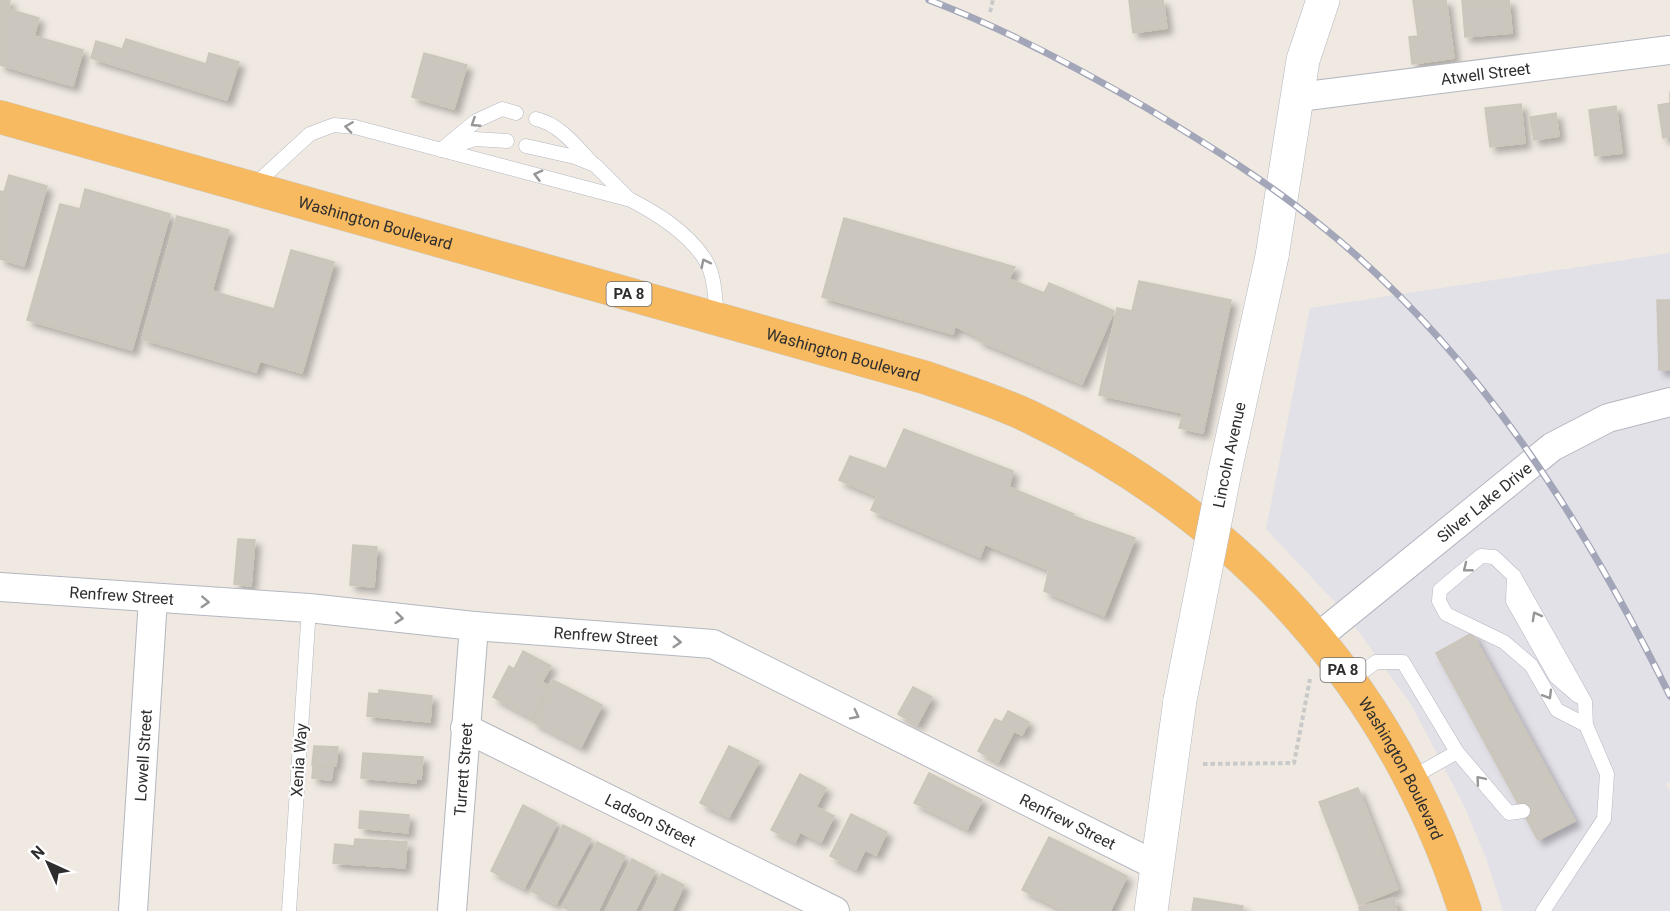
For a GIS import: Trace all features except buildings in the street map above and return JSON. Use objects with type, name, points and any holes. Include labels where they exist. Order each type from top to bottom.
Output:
[{"type":"highway","name":"Washington Boulevard","points":[[0,117],[927,378],[1026,415],[1077,441],[1124,467],[1208,528],[1246,561],[1318,637],[1351,680],[1381,725],[1411,778],[1452,871],[1465,911]]},
{"type":"street","name":"Lincoln Avenue","points":[[1151,911],[1159,867],[1180,700],[1224,471],[1272,256],[1304,60],[1323,0]]},
{"type":"street","name":"Atwell Street","points":[[1299,97],[1670,50]]},
{"type":"street","name":"Silver Lake Drive","points":[[1318,637],[1552,447],[1608,418],[1670,402]]},
{"type":"street","name":"Renfrew Street","points":[[0,587],[309,608],[474,626],[713,644],[1159,867]]},
{"type":"street","name":"Lowell Street","points":[[133,911],[153,599]]},
{"type":"street","name":"Turrett Street","points":[[452,911],[474,626]]},
{"type":"street","name":"Ladson Street","points":[[465,728],[835,911]]},
{"type":"lane","points":[[441,150],[476,121],[502,109],[516,113]]},
{"type":"lane","points":[[536,119],[546,121],[567,136],[631,200]]},
{"type":"lane","points":[[251,188],[310,134],[334,125],[355,127],[631,200],[659,215],[705,258],[712,280],[717,319]]},
{"type":"lane","points":[[441,150],[475,139],[507,141]]},
{"type":"lane","points":[[526,146],[575,157],[595,165]]},
{"type":"lane","points":[[1544,911],[1604,819],[1607,774],[1586,725],[1585,702],[1556,677],[1513,601],[1514,576],[1494,557],[1481,556],[1440,590],[1439,601],[1446,614],[1504,642],[1531,665],[1557,710],[1586,725]]},
{"type":"lane","name":"Xenia Way","points":[[289,911],[309,608]]},
{"type":"lane","points":[[1351,680],[1376,662],[1403,662],[1457,752],[1509,813],[1523,811]]},
{"type":"lane","points":[[1411,778],[1457,752]]},
{"type":"path","points":[[990,12],[993,0]]},
{"type":"path","points":[[1203,764],[1294,764],[1318,637]]},
{"type":"shaded area","points":[[1670,253],[1670,782],[1666,784],[1670,792],[1670,911],[1503,911],[1486,858],[1464,806],[1412,706],[1346,614],[1266,529],[1310,308]]},
{"type":"railway","points":[[929,0],[1039,49],[1145,107],[1234,162],[1277,192],[1319,224],[1375,273],[1427,325],[1476,381],[1520,440],[1562,502],[1600,565],[1670,696]]}]
